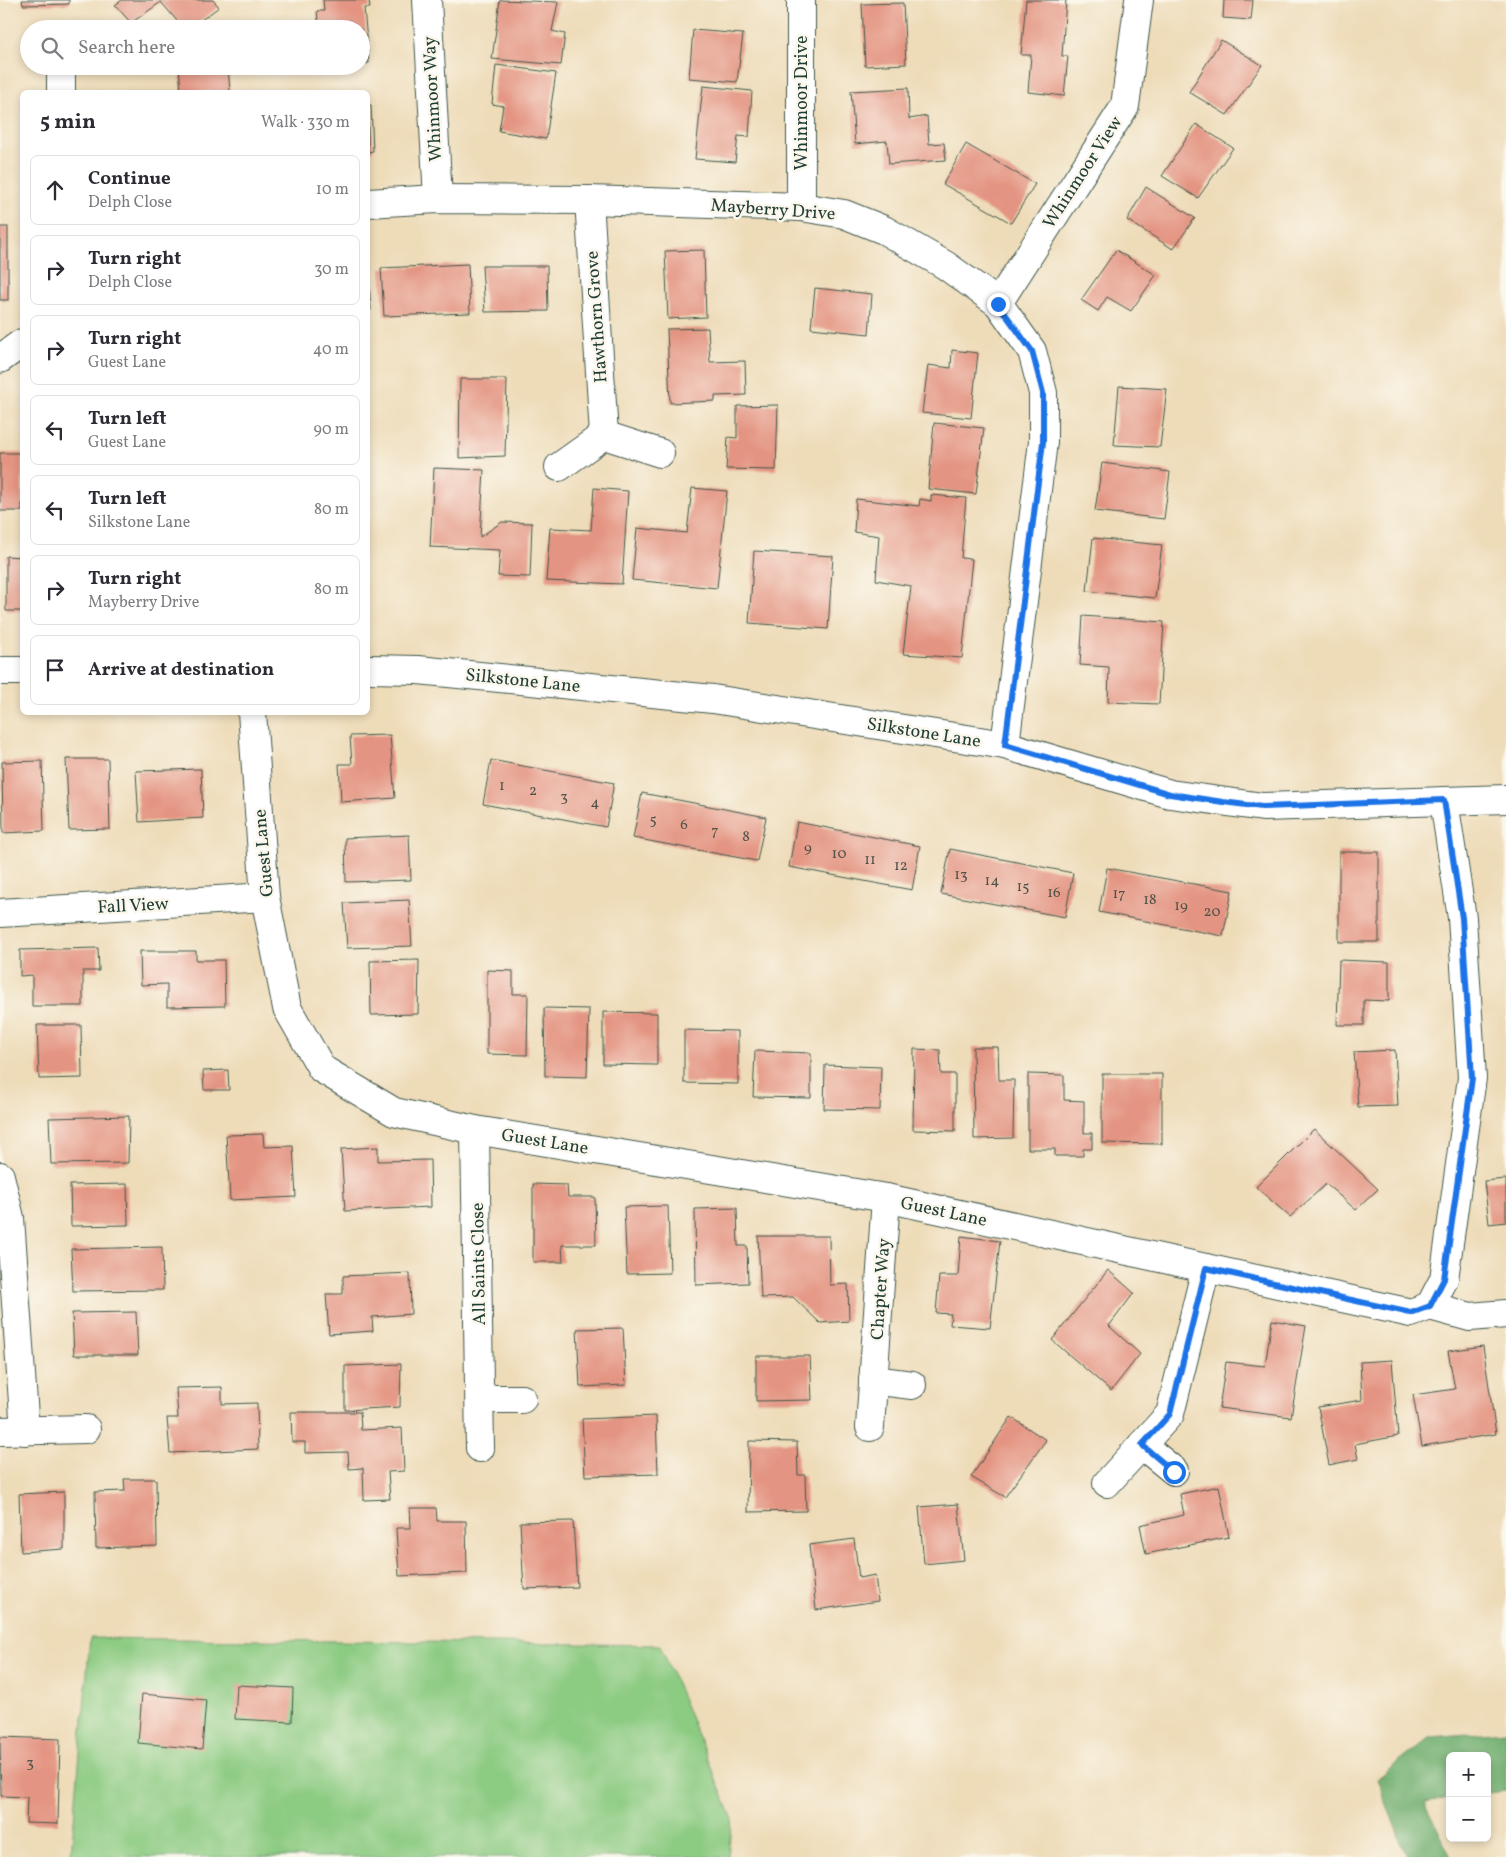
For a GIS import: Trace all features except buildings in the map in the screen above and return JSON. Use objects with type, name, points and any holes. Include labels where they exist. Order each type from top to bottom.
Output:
[{"type":"street","name":"Whinmoor Way","points":[[427,0],[438,199]]},
{"type":"street","name":"Whinmoor Drive","points":[[800,207],[801,0]]},
{"type":"street","name":"Whinmoor View","points":[[998,304],[1125,106],[1140,0]]},
{"type":"street","points":[[60,75],[61,90]]},
{"type":"street","name":"Mayberry Drive","points":[[370,203],[438,199],[589,200],[800,207],[844,214],[884,230],[945,265],[998,304],[1032,351],[1043,393],[1043,442],[1005,745]]},
{"type":"street","name":"Hawthorn Grove","points":[[589,200],[604,435]]},
{"type":"street","points":[[559,467],[604,435],[660,453]]},
{"type":"street","name":"Silkstone Lane","points":[[370,670],[418,670],[713,699],[1005,745],[1170,794],[1262,807],[1506,799]]},
{"type":"street","points":[[0,672],[20,671]]},
{"type":"street","name":"Guest Lane","points":[[252,715],[265,897],[287,1008],[322,1068],[394,1112],[475,1130],[886,1198],[1411,1313],[1430,1306]]},
{"type":"street","points":[[1444,800],[1462,918],[1472,1078],[1444,1279],[1430,1306],[1470,1317],[1506,1314]]},
{"type":"street","name":"Fall View","points":[[0,913],[265,897]]},
{"type":"street","name":"All Saints Close","points":[[475,1130],[480,1448]]},
{"type":"street","points":[[0,1176],[10,1218],[12,1431],[86,1429]]},
{"type":"street","name":"Chapter Way","points":[[870,1427],[886,1198]]},
{"type":"street","points":[[1107,1483],[1170,1414],[1206,1268]]},
{"type":"street","points":[[873,1380],[912,1385]]},
{"type":"street","points":[[480,1399],[522,1399]]},
{"type":"street","points":[[1142,1445],[1174,1472]]},
{"type":"green space","points":[[90,1638],[660,1645],[732,1817],[728,1857],[87,1857],[71,1855]]},
{"type":"green space","points":[[1506,1731],[1506,1791],[1491,1793],[1491,1752],[1446,1752],[1446,1799],[1425,1802],[1451,1857],[1407,1857],[1377,1779],[1430,1737]]},
{"type":"route","points":[[998,304],[1032,351],[1043,393],[1043,442],[1005,745],[1170,794],[1262,807],[1444,800],[1462,918],[1472,1078],[1444,1279],[1430,1306],[1411,1313],[1206,1268],[1170,1414],[1142,1445],[1174,1472]]}]
